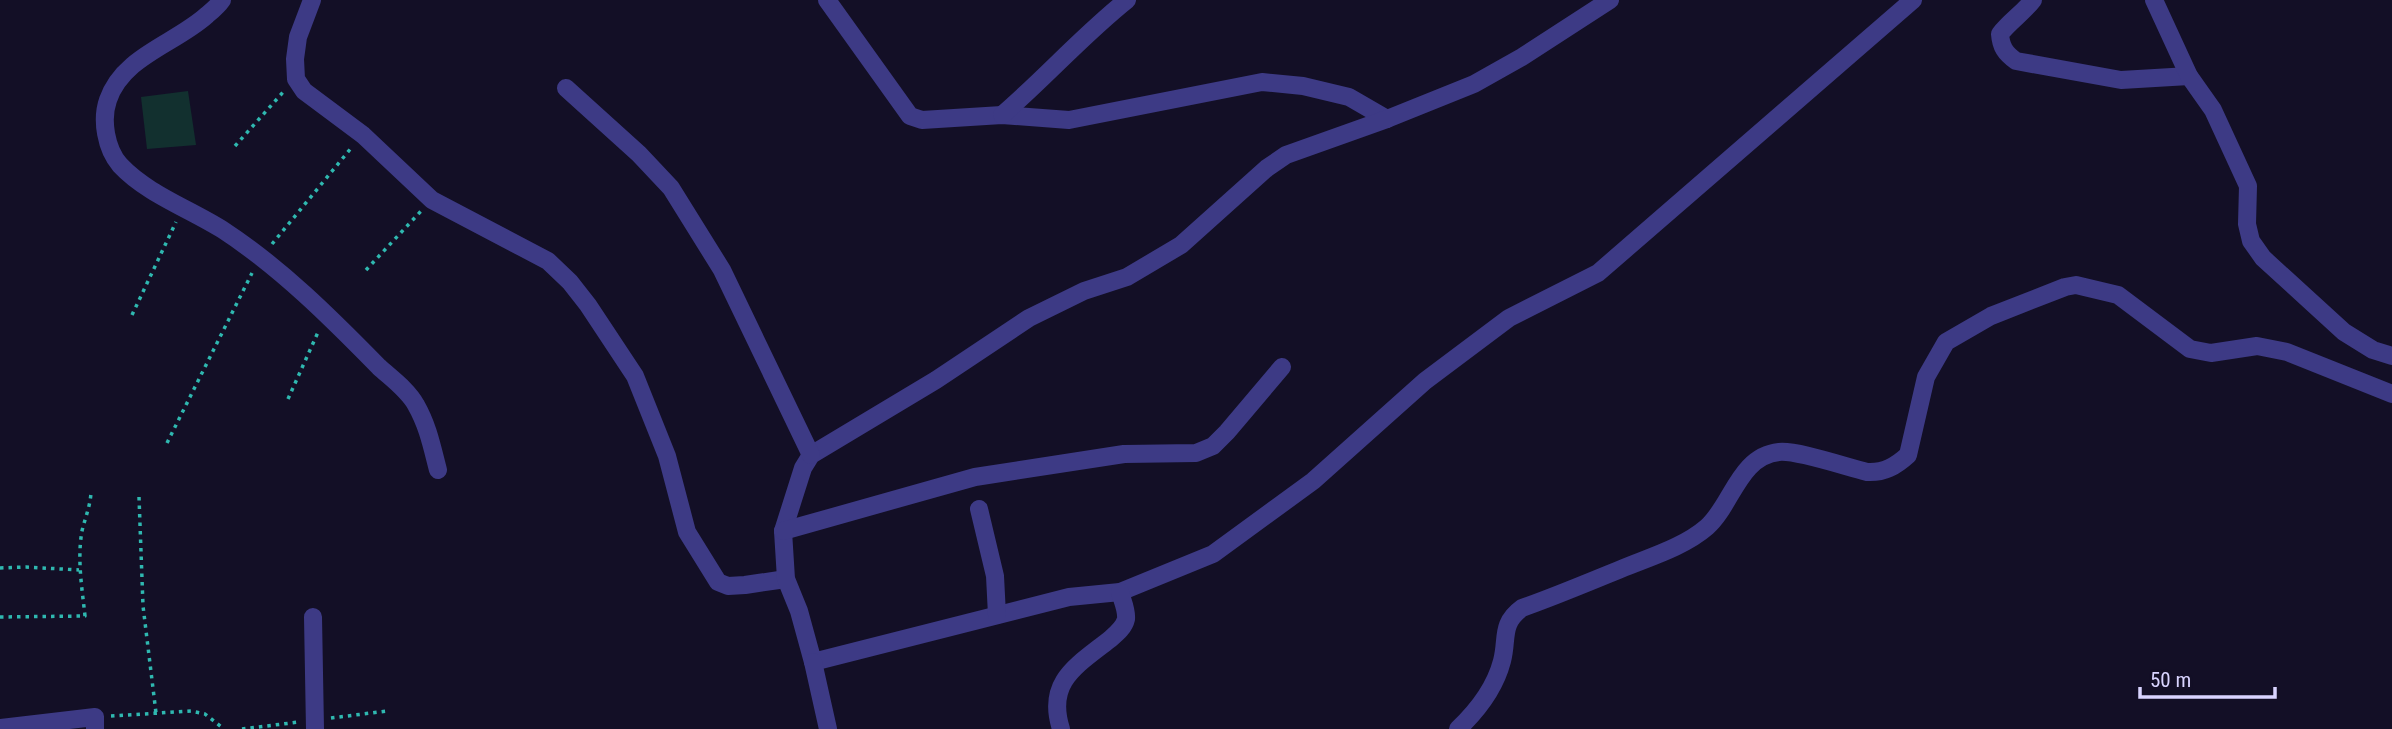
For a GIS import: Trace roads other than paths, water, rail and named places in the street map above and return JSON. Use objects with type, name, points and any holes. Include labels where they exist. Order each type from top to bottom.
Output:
[{"type":"street","points":[[222,0],[198,23],[174,40],[138,59],[115,85],[107,102],[107,142],[118,163],[135,179],[223,230],[261,258],[329,316],[415,401],[428,429],[438,470]]},
{"type":"street","points":[[312,0],[298,37],[295,59],[296,79],[304,91],[363,135],[432,200],[548,261],[570,282],[635,376],[667,456],[682,520],[718,582],[729,586],[786,579]]},
{"type":"street","points":[[827,0],[910,116],[922,120],[1002,115],[1069,120],[1262,82],[1303,86],[1349,97],[1387,119]]},
{"type":"street","points":[[1002,115],[1034,88],[1108,15],[1128,0]]},
{"type":"street","points":[[828,729],[799,611],[786,579],[783,531],[803,468],[811,455],[936,380],[1029,318],[1084,291],[1127,277],[1181,245],[1267,167],[1286,155],[1474,84],[1522,57],[1610,0]]},
{"type":"street","points":[[813,662],[1069,597],[1120,592],[1213,554],[1313,481],[1425,381],[1509,318],[1598,273],[1913,0]]},
{"type":"street","points":[[2033,0],[2000,34],[2001,45],[2006,54],[2016,61],[2121,80],[2189,76]]},
{"type":"street","points":[[2154,0],[2189,76],[2213,110],[2248,186],[2247,224],[2251,241],[2311,303],[2344,332],[2373,350],[2392,356]]},
{"type":"street","points":[[566,88],[639,154],[671,188],[722,270],[811,455]]},
{"type":"street","points":[[1458,729],[1477,711],[1492,687],[1502,661],[1508,624],[1522,608],[1664,552],[1688,539],[1708,526],[1744,473],[1765,456],[1778,452],[1791,453],[1867,472],[1878,473],[1889,469],[1908,455],[1926,377],[1946,342],[1991,316],[2065,287],[2076,285],[2118,295],[2190,349],[2211,353],[2257,346],[2287,352],[2392,394]]},
{"type":"street","points":[[783,531],[975,477],[1124,454],[1196,453],[1213,446],[1282,367]]},
{"type":"street","points":[[979,509],[995,576],[997,615]]},
{"type":"street","points":[[1060,729],[1056,714],[1058,694],[1069,673],[1123,626],[1126,614],[1120,592]]},
{"type":"street","points":[[313,617],[315,729]]},
{"type":"street","points":[[0,728],[95,723]]}]
